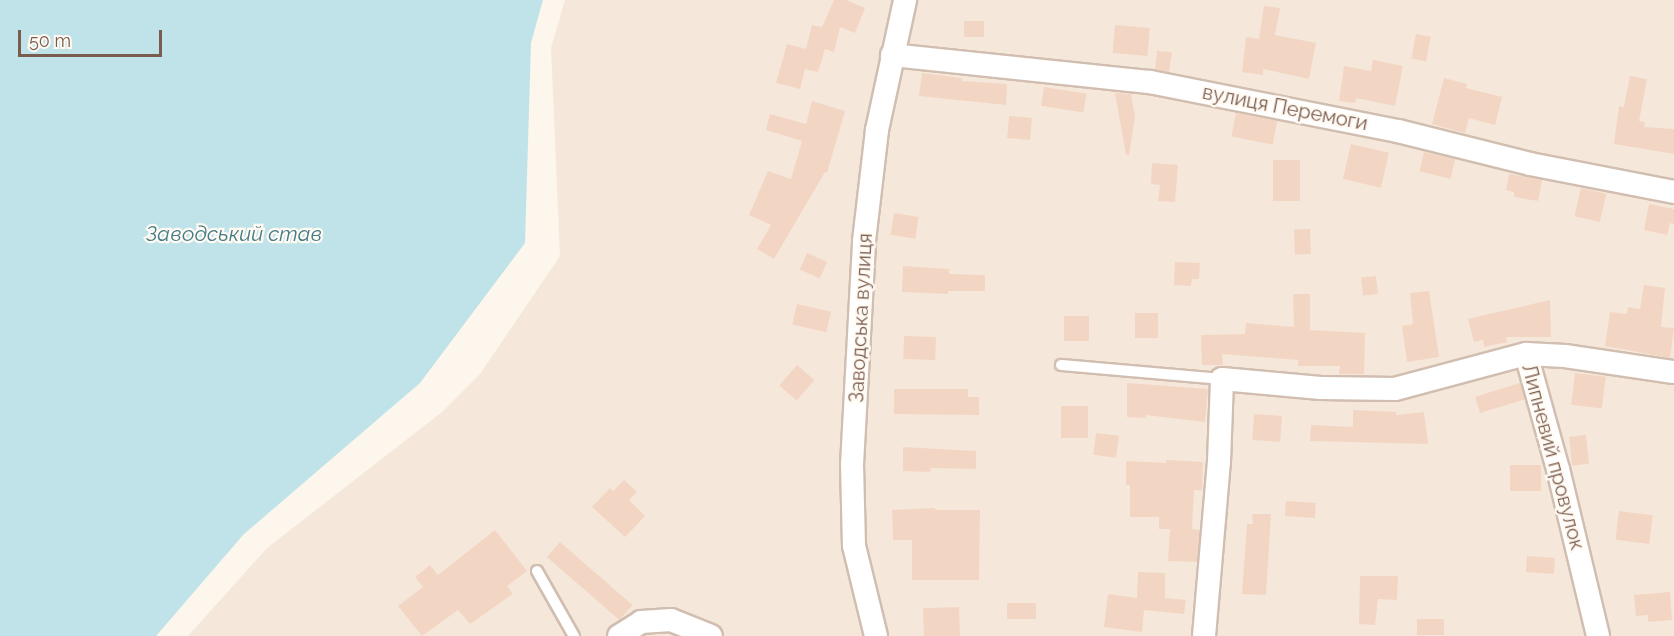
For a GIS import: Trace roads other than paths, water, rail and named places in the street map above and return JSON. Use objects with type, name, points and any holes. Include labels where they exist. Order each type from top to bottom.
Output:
[{"type":"street","name":"Заводська вулиця","points":[[876,636],[854,546],[852,465],[864,242],[877,130],[905,0]]},
{"type":"street","name":"вулиця Перемоги","points":[[892,55],[1150,81],[1398,131],[1530,164],[1674,192]]},
{"type":"street","name":"Липневий провулок","points":[[1598,636],[1558,469],[1526,354],[1565,356],[1674,372]]},
{"type":"street","points":[[1204,636],[1219,462],[1222,379],[1322,388],[1395,389],[1526,354]]},
{"type":"street","points":[[618,636],[641,622],[671,620],[711,636]]},
{"type":"lane","points":[[1061,365],[1222,379]]},
{"type":"lane","points":[[537,571],[574,636]]},
{"type":"water","name":"Заводський став","points":[[0,0],[543,0],[531,43],[525,243],[420,383],[244,534],[156,636],[0,636]]}]
